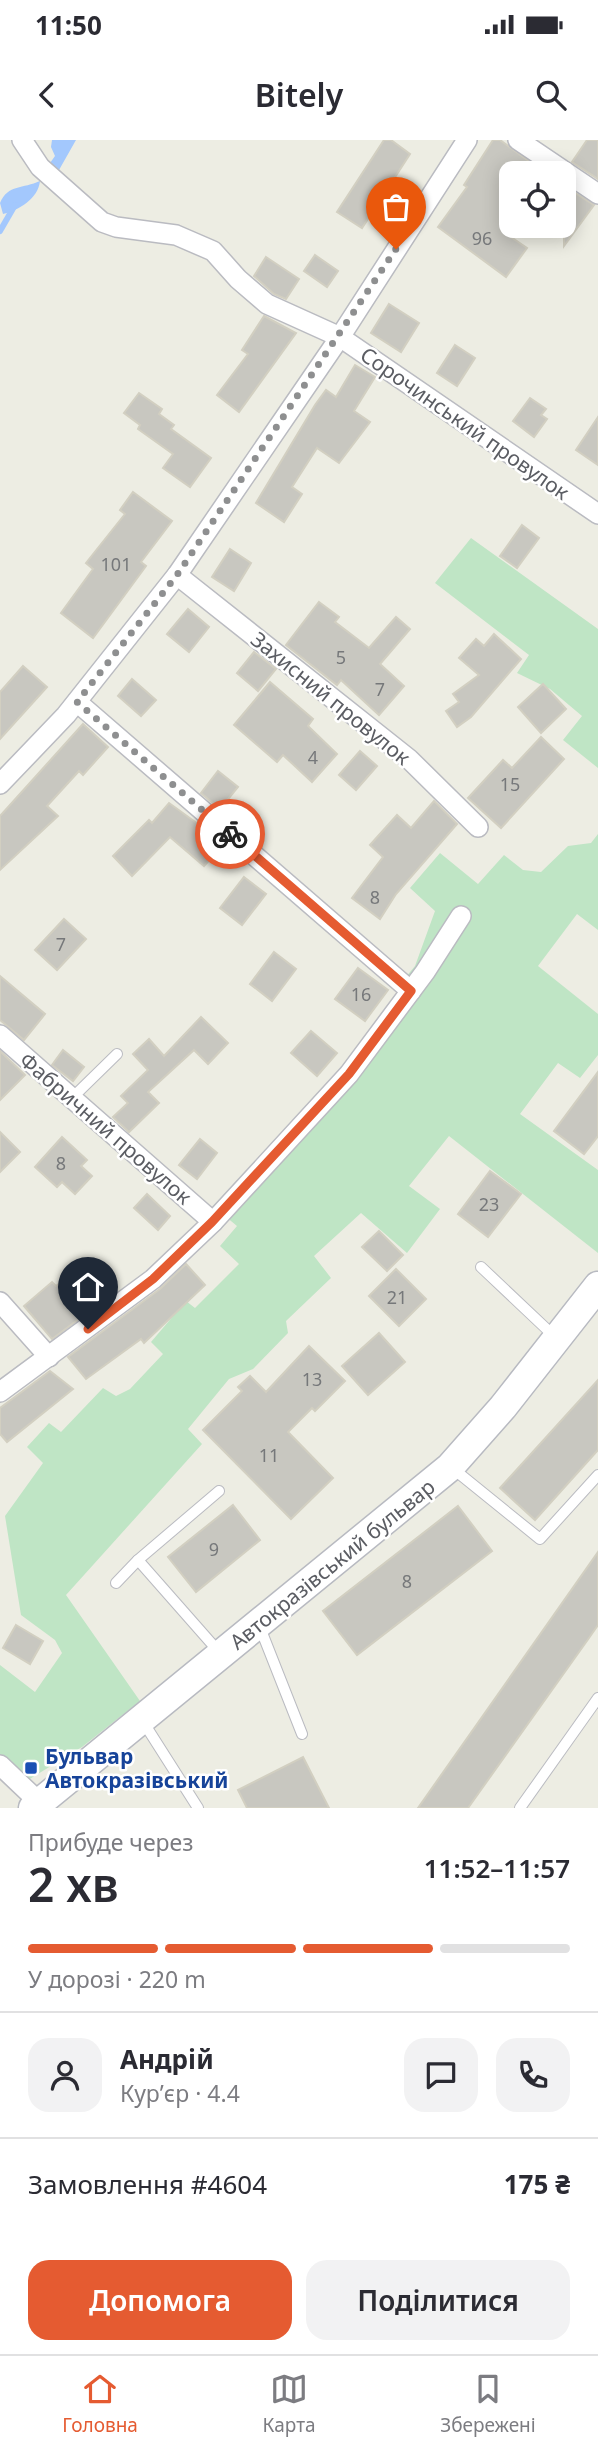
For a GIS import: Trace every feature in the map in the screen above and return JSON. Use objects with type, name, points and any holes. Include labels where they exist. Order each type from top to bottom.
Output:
[{"type":"street","name":"Сорочинський провулок","points":[[22,140],[52,180],[102,222],[116,228],[176,235],[213,251],[238,279],[267,304],[340,337],[598,514]]},
{"type":"street","points":[[0,784],[77,702],[177,575],[340,337],[467,140]]},
{"type":"street","points":[[518,140],[598,194]]},
{"type":"street","name":"Захисний провулок","points":[[177,575],[408,759],[478,827]]},
{"type":"street","points":[[77,702],[411,991]]},
{"type":"street","points":[[0,1392],[153,1279],[212,1222],[349,1074],[411,991],[461,916]]},
{"type":"street","name":"Фабричний провулок","points":[[0,1035],[212,1222]]},
{"type":"street","name":"Автокразівський бульвар","points":[[37,1805],[450,1467],[598,1286]]},
{"type":"street","points":[[0,1302],[49,1357]]},
{"type":"street","points":[[0,1765],[37,1805]]},
{"type":"lane","points":[[72,1098],[117,1054]]},
{"type":"lane","points":[[481,1267],[557,1338]]},
{"type":"lane","points":[[450,1467],[540,1539],[598,1475]]},
{"type":"lane","points":[[116,1583],[138,1560],[219,1491]]},
{"type":"lane","points":[[138,1560],[221,1655]]},
{"type":"lane","points":[[259,1624],[302,1734]]},
{"type":"lane","points":[[520,1808],[598,1698]]},
{"type":"lane","points":[[142,1720],[198,1808]]},
{"type":"green space","points":[[471,538],[598,629],[598,768],[563,740],[582,716],[550,689],[517,673],[529,655],[435,583]]},
{"type":"green space","points":[[598,834],[598,930],[577,914],[538,966],[598,1014],[598,1055],[580,1078],[558,1063],[520,1114],[598,1170],[598,1253],[449,1136],[409,1186],[440,1209],[407,1253],[361,1213],[314,1256],[331,1278],[286,1321],[288,1333],[253,1369],[229,1379],[188,1429],[202,1444],[66,1595],[140,1701],[82,1747],[28,1780],[0,1755],[0,1665],[35,1692],[62,1653],[55,1640],[21,1615],[5,1516],[43,1463],[27,1447],[49,1423],[61,1432],[103,1388],[116,1396],[130,1389],[163,1354],[151,1342],[186,1301],[195,1308],[239,1264],[220,1246],[237,1226],[213,1206],[352,1059],[403,996],[396,989],[415,966],[435,911],[410,888],[440,853],[478,884],[504,855],[523,870],[541,872],[568,846],[591,843]]},
{"type":"water","points":[[52,140],[76,140],[59,170],[50,163],[55,156],[51,147]]},
{"type":"water","points":[[40,181],[36,193],[27,203],[3,214],[0,203],[7,193]]},
{"type":"building","points":[[384,140],[391,140],[410,154],[362,228],[337,212]]},
{"type":"building","points":[[493,140],[500,140],[529,161],[499,161],[499,238],[512,238],[527,248],[506,277],[438,227],[467,187],[464,185]]},
{"type":"building","points":[[587,140],[598,140],[598,179],[573,161]]},
{"type":"building","points":[[576,194],[594,205],[576,230]]},
{"type":"building","points":[[315,255],[338,271],[327,287],[304,271]]},
{"type":"building","points":[[266,257],[299,279],[286,299],[274,294],[254,276]]},
{"type":"building","points":[[389,304],[419,323],[401,352],[371,333]]},
{"type":"building","points":[[264,316],[296,333],[239,412],[217,395],[248,354],[242,350]]},
{"type":"building","points":[[455,345],[475,358],[457,386],[437,373]]},
{"type":"building","points":[[355,365],[375,377],[354,411],[370,422],[339,463],[317,448],[292,487],[302,494],[284,522],[256,503],[315,405],[326,390],[336,397]]},
{"type":"building","points":[[139,393],[162,409],[159,414],[174,425],[171,429],[211,458],[190,487],[163,468],[173,454],[138,429],[140,425],[124,413]]},
{"type":"building","points":[[530,398],[546,409],[541,415],[547,419],[534,437],[513,421]]},
{"type":"building","points":[[598,417],[598,465],[576,450]]},
{"type":"building","points":[[133,492],[172,521],[141,562],[146,566],[93,638],[61,613],[93,569],[86,563],[125,514],[120,510]]},
{"type":"building","points":[[522,525],[539,538],[517,568],[500,556]]},
{"type":"building","points":[[230,549],[251,563],[234,591],[212,577]]},
{"type":"building","points":[[319,602],[339,617],[335,622],[369,648],[396,617],[410,629],[380,664],[404,686],[379,715],[341,680],[337,685],[286,645]]},
{"type":"building","points":[[188,609],[209,627],[189,652],[167,634]]},
{"type":"building","points":[[494,634],[521,659],[471,717],[457,727],[446,711],[459,702],[453,694],[479,675],[459,658],[476,639],[484,646]]},
{"type":"building","points":[[254,652],[276,669],[258,691],[237,673]]},
{"type":"building","points":[[23,666],[47,687],[0,739],[0,692]]},
{"type":"building","points":[[132,679],[156,700],[141,716],[118,696]]},
{"type":"building","points":[[270,682],[313,719],[308,726],[337,754],[312,782],[283,755],[277,762],[234,725]]},
{"type":"building","points":[[543,684],[566,709],[541,733],[518,707]]},
{"type":"building","points":[[83,724],[108,747],[83,775],[79,771],[47,806],[58,816],[0,870],[0,816]]},
{"type":"building","points":[[541,737],[564,759],[501,828],[468,798],[503,760],[512,768]]},
{"type":"building","points":[[360,751],[377,766],[356,790],[339,775]]},
{"type":"building","points":[[218,771],[238,787],[220,809],[201,793]]},
{"type":"building","points":[[434,801],[457,824],[396,894],[380,919],[352,898],[383,857],[370,845],[397,815],[411,828]]},
{"type":"building","points":[[169,803],[205,829],[202,832],[220,848],[204,866],[170,837],[132,876],[113,856],[149,820],[152,823]]},
{"type":"building","points":[[244,877],[266,894],[242,925],[220,908]]},
{"type":"building","points":[[64,919],[86,939],[57,970],[35,950]]},
{"type":"building","points":[[274,952],[296,969],[272,1001],[250,984]]},
{"type":"building","points":[[358,968],[388,990],[365,1021],[335,999]]},
{"type":"building","points":[[0,976],[45,1014],[24,1040],[0,1020]]},
{"type":"building","points":[[201,1017],[228,1043],[208,1064],[194,1050],[148,1092],[159,1103],[129,1132],[113,1117],[128,1103],[121,1096],[148,1070],[133,1054],[149,1039],[164,1056]]},
{"type":"building","points":[[311,1031],[337,1053],[317,1076],[291,1053]]},
{"type":"building","points":[[63,1050],[84,1067],[73,1081],[52,1065]]},
{"type":"building","points":[[0,1051],[25,1075],[0,1100]]},
{"type":"building","points":[[598,1072],[598,1136],[584,1154],[554,1131]]},
{"type":"building","points":[[0,1132],[20,1152],[0,1172]]},
{"type":"building","points":[[62,1137],[87,1160],[81,1166],[92,1176],[75,1194],[62,1182],[57,1187],[35,1167]]},
{"type":"building","points":[[200,1139],[217,1153],[197,1179],[179,1165]]},
{"type":"building","points":[[490,1171],[521,1194],[488,1237],[458,1214]]},
{"type":"building","points":[[147,1194],[170,1216],[158,1230],[134,1208]]},
{"type":"building","points":[[379,1231],[403,1255],[387,1271],[362,1247]]},
{"type":"building","points":[[87,1263],[111,1295],[52,1339],[24,1306],[52,1282],[56,1286]]},
{"type":"building","points":[[186,1264],[205,1285],[144,1343],[141,1339],[86,1379],[68,1357],[160,1289]]},
{"type":"building","points":[[396,1269],[426,1299],[399,1326],[369,1296]]},
{"type":"building","points":[[379,1333],[405,1362],[368,1395],[342,1366]]},
{"type":"building","points":[[309,1346],[345,1381],[315,1411],[312,1408],[288,1432],[333,1478],[291,1519],[203,1430],[242,1391],[238,1387],[250,1376],[266,1392]]},
{"type":"building","points":[[50,1371],[73,1389],[7,1442],[0,1434],[0,1408]]},
{"type":"building","points":[[598,1380],[598,1450],[535,1520],[500,1488]]},
{"type":"building","points":[[233,1505],[260,1540],[196,1592],[168,1557]]},
{"type":"building","points":[[458,1506],[492,1551],[357,1655],[323,1611]]},
{"type":"building","points":[[598,1552],[598,1625],[589,1638],[468,1808],[418,1808]]},
{"type":"building","points":[[16,1625],[43,1641],[30,1664],[3,1648]]},
{"type":"building","points":[[303,1757],[329,1808],[247,1808],[238,1790]]},
{"type":"waterway","points":[[0,231],[15,205]]},
{"type":"way so far","points":[[230,834],[77,702],[177,575],[340,337],[396,249]]},
{"type":"place","name":"Бульвар Автокразівський","points":[[31,1768]]},
{"type":"route","points":[[88,1329],[153,1279],[212,1222],[349,1074],[411,991],[230,834]]}]
